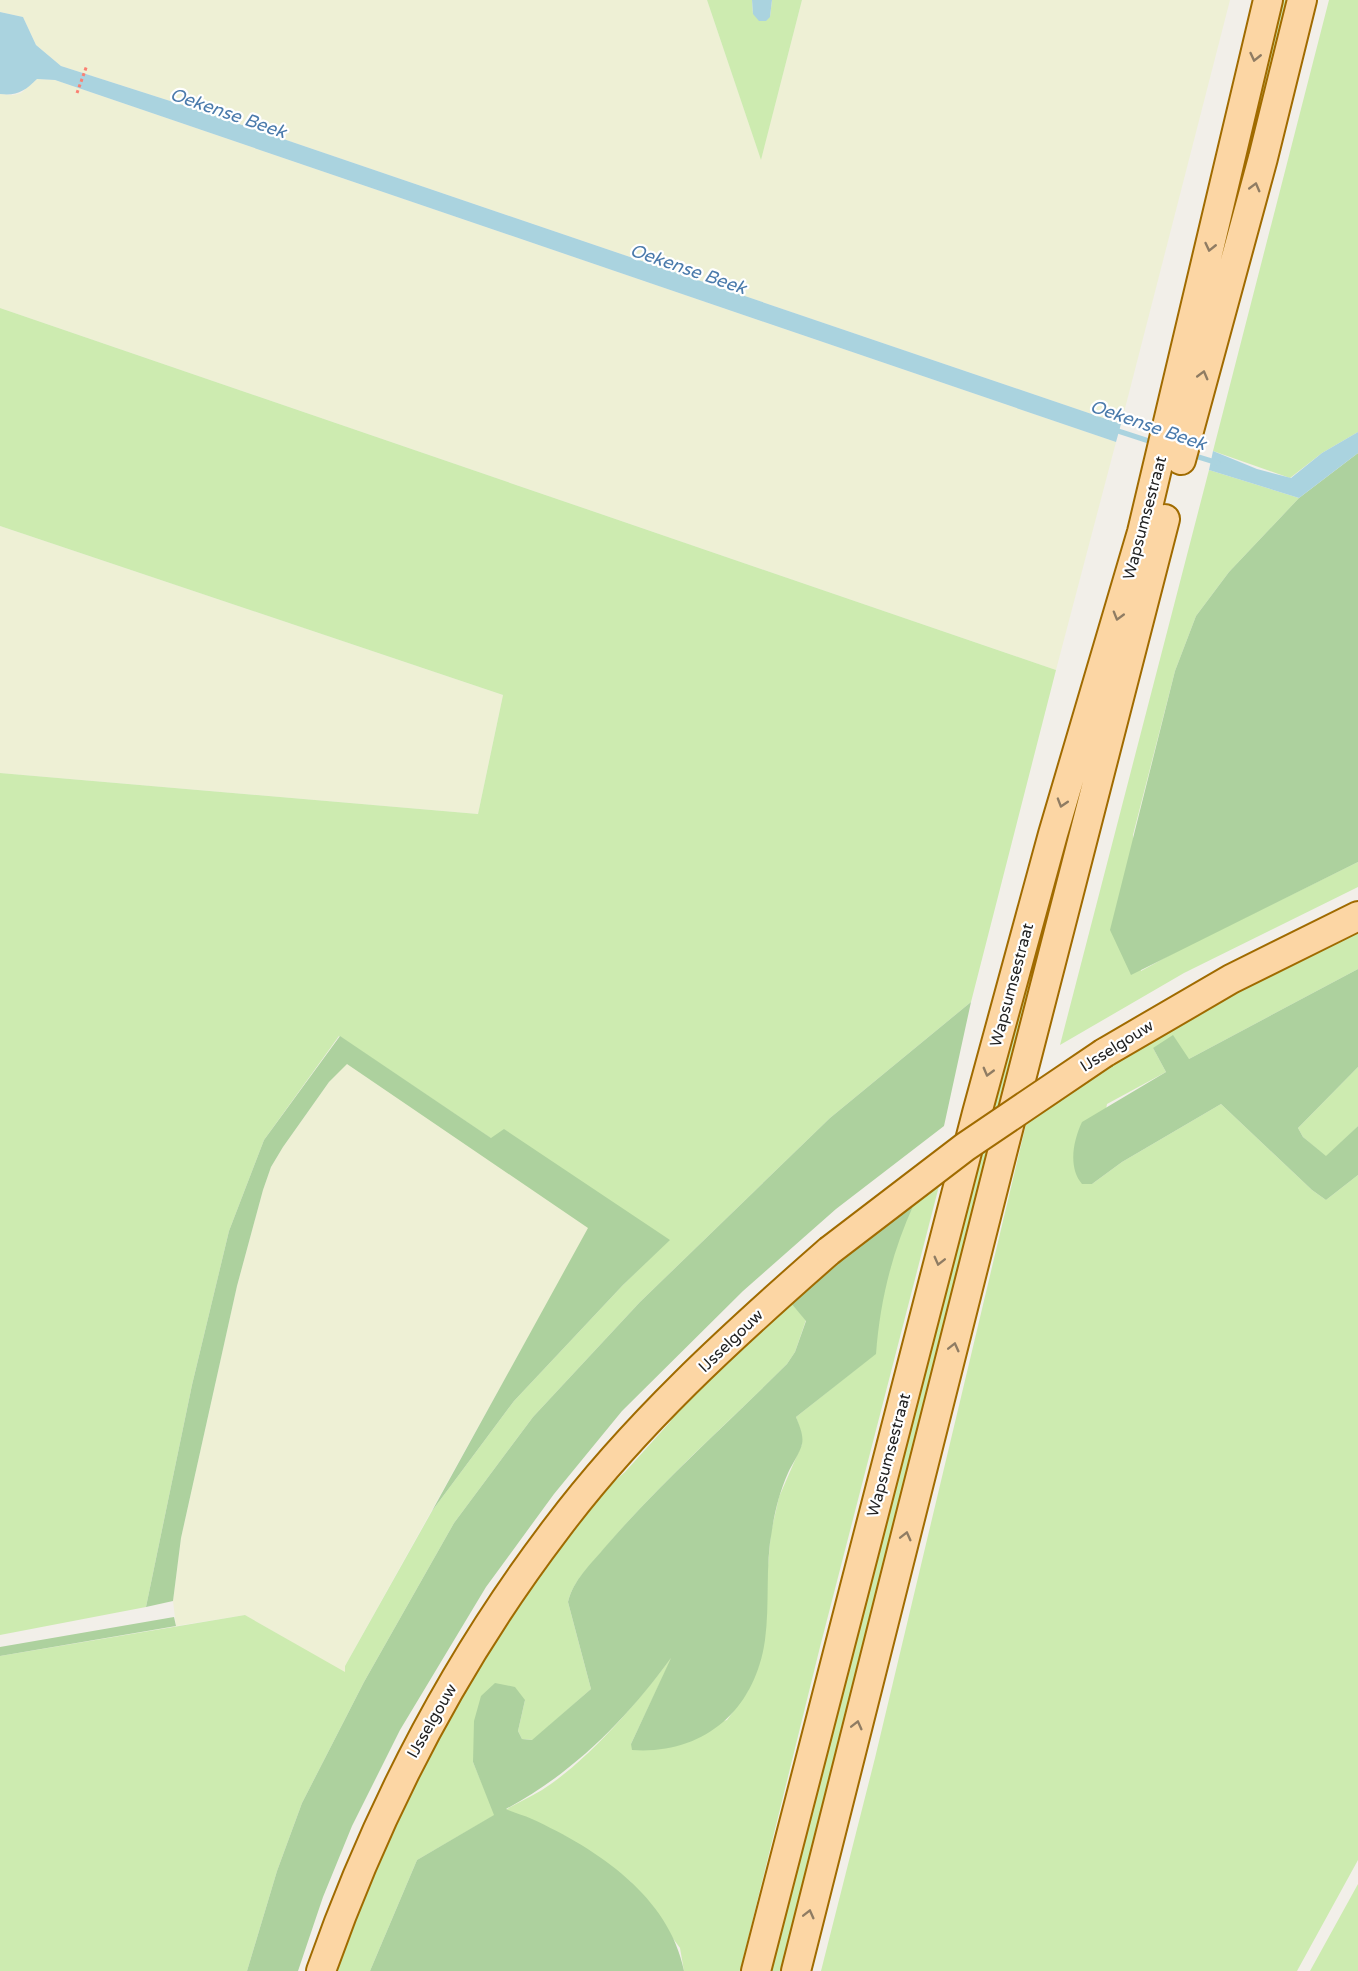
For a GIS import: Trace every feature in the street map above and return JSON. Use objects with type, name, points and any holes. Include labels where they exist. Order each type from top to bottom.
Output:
[{"type":"main road","name":"Wapsumsestraat","points":[[796,1971],[1002,1154],[1178,429],[1268,0]]},
{"type":"main road","name":"Wapsumsestraat","points":[[1178,429],[1263,158],[1302,0]]},
{"type":"main road","name":"Wapsumsestraat","points":[[756,1971],[976,1113],[1170,460]]},
{"type":"main road","name":"IJsselgouw","points":[[321,1971],[354,1881],[411,1756],[494,1616],[557,1527],[624,1448],[754,1317],[829,1251],[965,1147],[1104,1053],[1231,979],[1358,916]]},
{"type":"path","points":[[77,93],[87,65]]},
{"type":"green space","points":[[0,0],[707,0],[761,159],[802,0],[1230,0],[1121,424],[192,108],[61,66],[36,45],[23,17],[0,12]]},
{"type":"green space","points":[[707,0],[752,0],[753,14],[770,17],[772,0],[802,0],[761,160]]},
{"type":"green space","points":[[1276,0],[1289,0],[1235,224],[1198,329]]},
{"type":"green space","points":[[1329,0],[1358,0],[1358,432],[1322,453],[1290,478],[1213,451]]},
{"type":"green space","points":[[37,79],[55,80],[1116,442],[1056,670],[0,308],[0,94],[21,93]]},
{"type":"green space","points":[[0,308],[1056,670],[971,1002],[830,1118],[640,1302],[533,1417],[454,1523],[364,1682],[302,1803],[277,1871],[247,1971],[0,1971],[0,1656],[245,1615],[345,1672],[345,1666],[432,1511],[514,1401],[623,1285],[669,1240],[492,1139],[339,1036],[264,1140],[229,1231],[192,1385],[146,1607],[0,1635],[0,773],[478,814],[503,695],[0,526]]},
{"type":"green space","points":[[1358,453],[1358,862],[1131,975],[1110,930],[1175,671],[1196,616],[1229,572],[1299,498]]},
{"type":"green space","points":[[1175,458],[1088,782],[788,1971],[765,1971],[960,1205]]},
{"type":"green space","points":[[1209,470],[1299,498],[1229,572],[1196,616],[1175,671],[1133,835],[1141,971],[1358,862],[1358,887],[1184,973],[1060,1045]]},
{"type":"green space","points":[[0,526],[503,695],[478,814],[0,773]]},
{"type":"green space","points":[[1358,928],[1358,969],[1189,1059],[1153,1048],[1166,1072],[1107,1104],[1092,1184],[1122,1162],[1221,1104],[1312,1190],[1326,1200],[1358,1175],[1358,1860],[1297,1971],[821,1971],[875,1758],[1028,1116],[1218,999]]},
{"type":"green space","points":[[1358,969],[1358,1067],[1298,1128],[1303,1137],[1326,1156],[1358,1126],[1358,1175],[1326,1200],[1312,1190],[1221,1104],[1122,1162],[1092,1184],[1082,1184],[1075,1170],[1073,1154],[1082,1122],[1166,1072],[1153,1048],[1173,1035],[1189,1059]]},
{"type":"green space","points":[[971,1002],[944,1126],[836,1209],[743,1291],[622,1411],[554,1494],[486,1587],[400,1730],[352,1826],[323,1897],[298,1971],[247,1971],[277,1871],[302,1803],[364,1682],[454,1523],[533,1417],[640,1302],[830,1118]]},
{"type":"green space","points":[[340,1036],[491,1138],[504,1129],[670,1240],[623,1285],[514,1401],[432,1511],[588,1228],[347,1064],[329,1082],[271,1167],[237,1286],[181,1538],[173,1601],[146,1607],[192,1385],[229,1231],[264,1140]]},
{"type":"green space","points":[[347,1063],[589,1228],[345,1666],[345,1673],[245,1615],[176,1626],[173,1601],[181,1538],[237,1286],[263,1190],[271,1167],[283,1147],[329,1082]]},
{"type":"green space","points":[[1358,1067],[1358,1126],[1326,1157],[1303,1137],[1298,1128]]},
{"type":"green space","points":[[939,1186],[820,1647],[740,1971],[684,1971],[680,1948],[631,1882],[565,1836],[505,1810],[542,1790],[577,1763],[646,1691],[673,1655],[631,1744],[727,1720],[748,1691],[759,1665],[771,1532],[779,1497],[802,1444],[796,1417],[875,1354],[882,1297],[897,1240],[913,1206]]},
{"type":"green space","points":[[914,1204],[899,1240],[888,1277],[876,1354],[796,1417],[802,1434],[802,1444],[788,1473],[773,1523],[765,1640],[750,1688],[721,1724],[703,1736],[681,1745],[658,1750],[632,1750],[631,1744],[671,1658],[636,1702],[597,1743],[553,1779],[506,1809],[557,1831],[605,1861],[627,1878],[663,1920],[676,1944],[684,1971],[370,1971],[417,1860],[494,1815],[473,1762],[474,1721],[481,1696],[495,1683],[515,1687],[525,1700],[518,1731],[522,1739],[532,1740],[591,1689],[568,1602],[578,1579],[649,1499],[787,1364],[795,1352],[806,1321],[790,1302],[856,1247]]},
{"type":"green space","points":[[790,1302],[806,1320],[795,1352],[787,1364],[624,1525],[587,1568],[570,1594],[568,1602],[591,1689],[533,1740],[522,1739],[518,1731],[525,1700],[473,1762],[495,1815],[417,1860],[370,1971],[327,1971],[343,1922],[486,1646],[599,1495],[625,1472],[670,1422],[683,1401]]},
{"type":"green space","points":[[174,1617],[176,1626],[0,1656],[0,1647]]},
{"type":"green space","points":[[1358,1884],[1358,1971],[1310,1971]]},
{"type":"water","points":[[752,0],[772,0],[770,17],[766,21],[759,21],[753,14]]},
{"type":"water","points":[[0,12],[23,17],[36,45],[61,66],[192,108],[1121,424],[1116,442],[55,80],[37,79],[20,92],[0,94]]},
{"type":"water","points":[[1358,432],[1358,453],[1299,498],[1209,470],[1213,451],[1257,469],[1291,478],[1322,453]]},
{"type":"waterway","name":"Oekense Beek","points":[[1112,429],[1155,443]]},
{"type":"waterway","name":"Oekense Beek","points":[[1192,455],[1218,463]]}]
